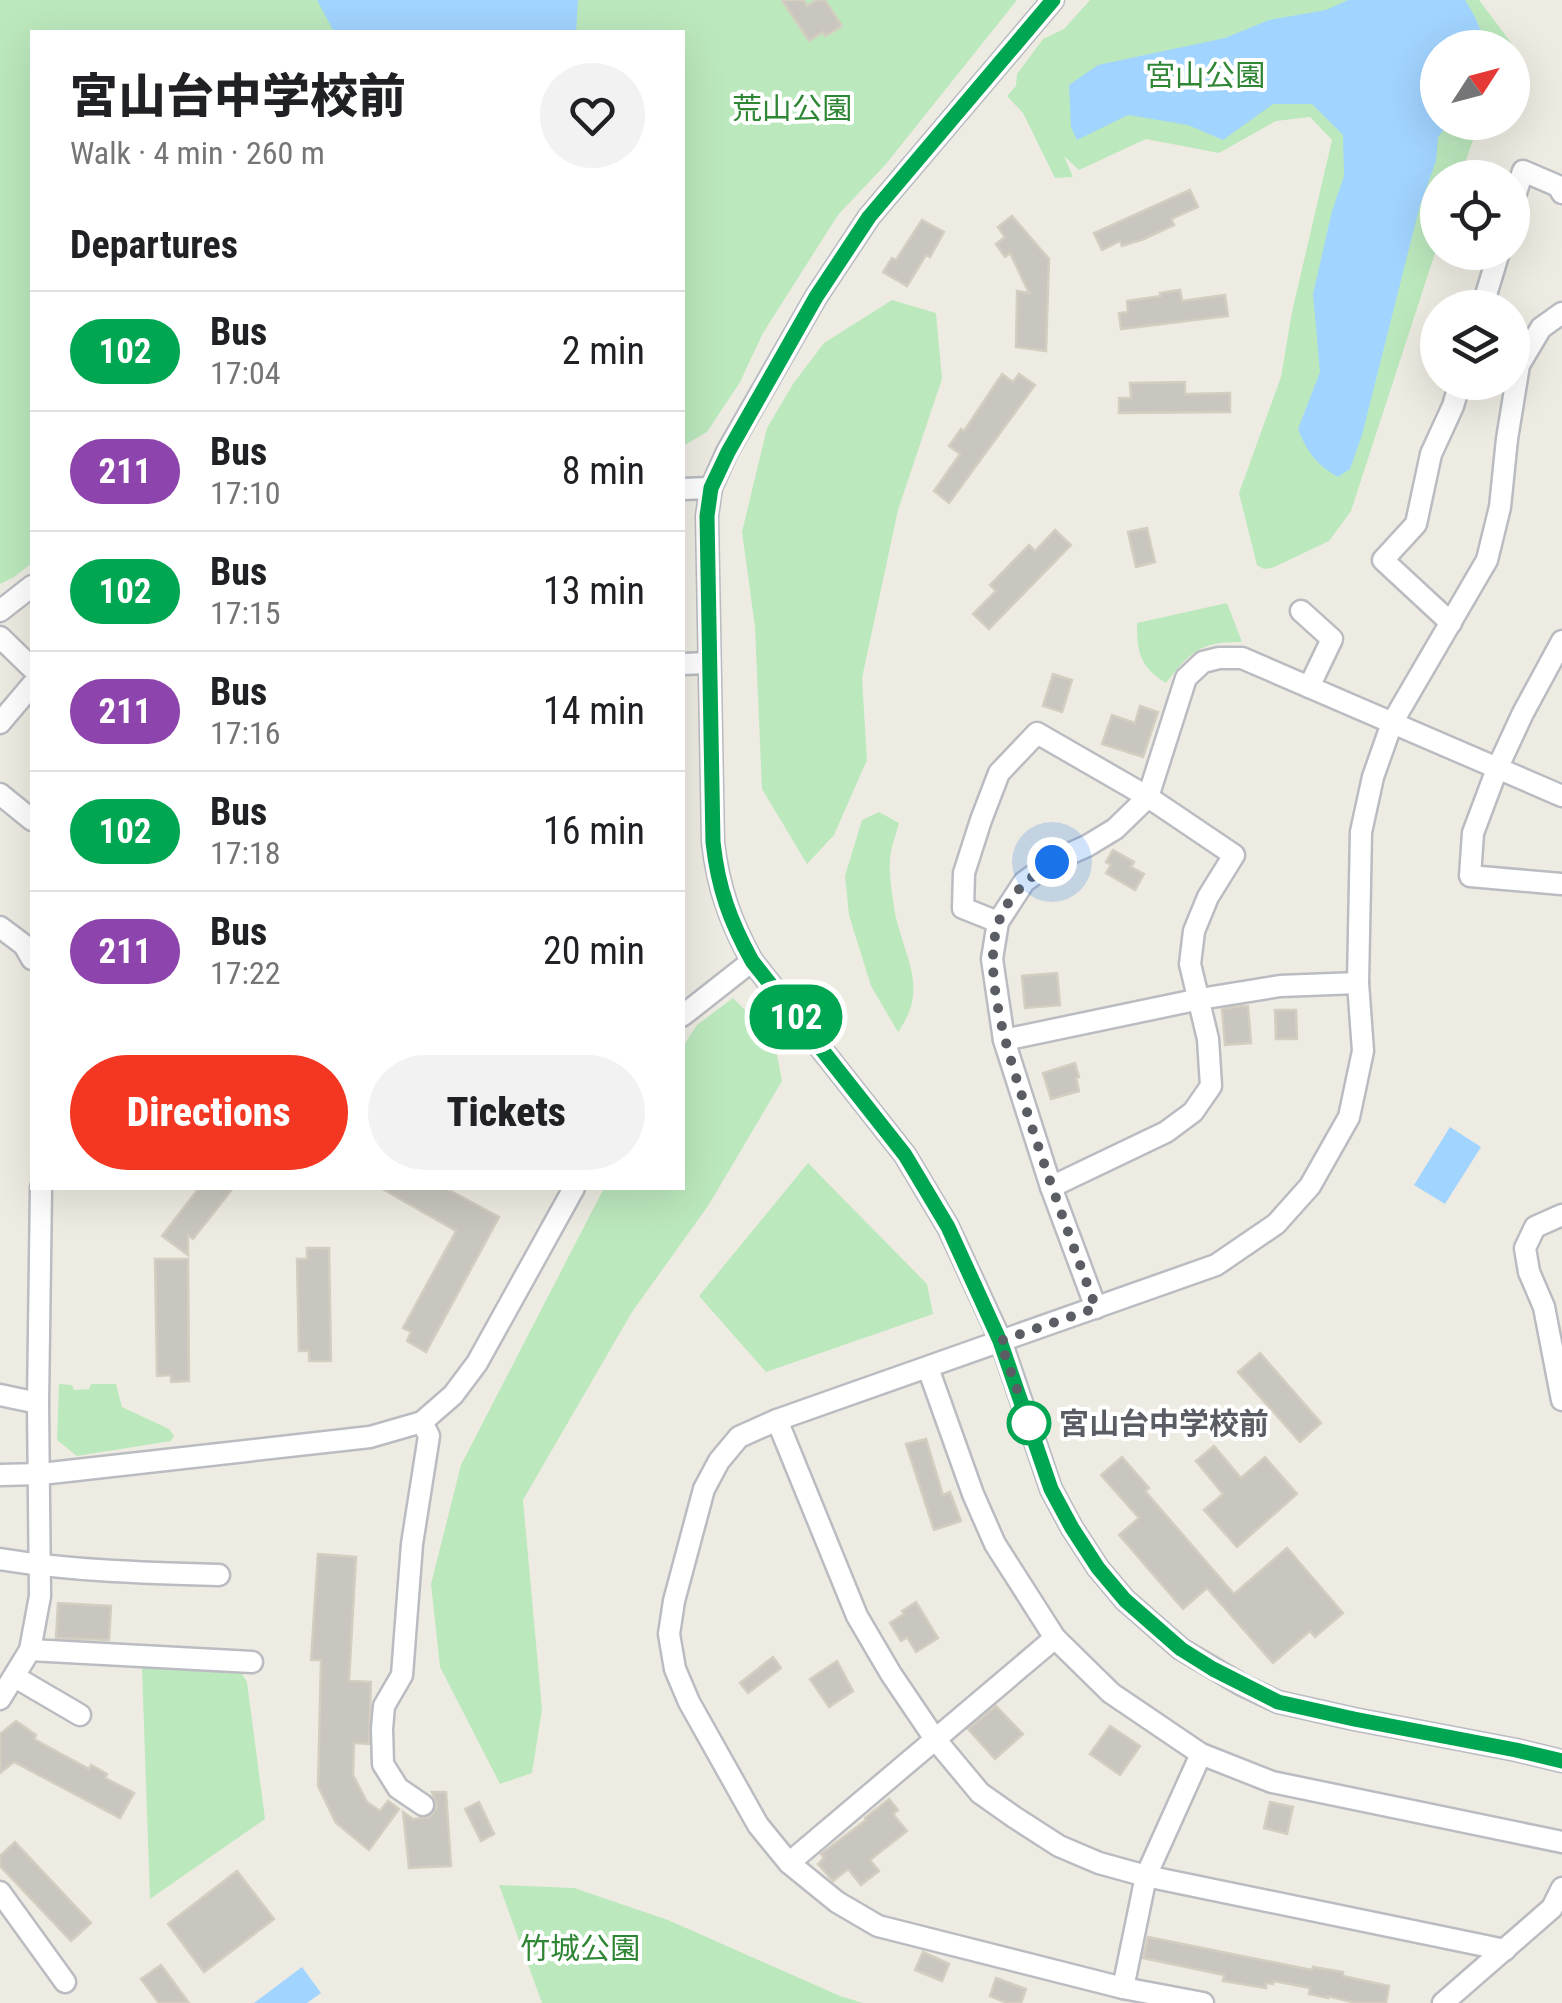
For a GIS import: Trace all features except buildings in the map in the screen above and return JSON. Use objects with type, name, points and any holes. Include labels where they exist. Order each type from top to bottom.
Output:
[{"type":"street","points":[[1053,0],[869,217],[816,297],[711,488],[707,516],[713,842],[717,877],[733,926],[752,961],[905,1155],[948,1227],[1000,1341],[1051,1489],[1098,1568],[1125,1600],[1181,1649],[1278,1702],[1562,1761]]},
{"type":"street","points":[[1530,174],[1558,186],[1562,193]]},
{"type":"street","points":[[1203,2003],[1124,1988],[878,1926],[837,1902],[789,1863],[758,1825],[689,1702],[676,1669],[669,1634],[674,1600],[704,1489],[719,1461],[739,1437],[777,1420],[1216,1265],[1276,1224],[1310,1186],[1348,1117],[1363,1051],[1358,982],[1360,832],[1373,776],[1392,723],[1488,560],[1500,507],[1519,365],[1541,328],[1562,313]]},
{"type":"street","points":[[1451,623],[1383,560],[1416,524],[1432,454],[1455,400]]},
{"type":"street","points":[[685,488],[711,488]]},
{"type":"street","points":[[0,611],[30,588]]},
{"type":"street","points":[[1301,610],[1332,639],[1310,687]]},
{"type":"street","points":[[0,637],[30,666]]},
{"type":"street","points":[[1562,641],[1497,769],[1472,833],[1470,876],[1562,886],[1562,876]]},
{"type":"street","points":[[1096,1308],[1004,1040],[992,959],[998,922],[1024,882],[1052,862],[1116,828],[1148,797],[1186,678],[1203,662],[1242,658],[1562,796]]},
{"type":"street","points":[[685,664],[710,663]]},
{"type":"street","points":[[0,723],[30,687]]},
{"type":"street","points":[[998,922],[962,908],[964,874],[999,773],[1036,733],[1148,797],[1234,854],[1208,897],[1194,931],[1190,964],[1208,1039],[1211,1086],[1194,1112],[1166,1132],[1051,1186]]},
{"type":"street","points":[[0,794],[30,818]]},
{"type":"street","points":[[0,927],[24,945],[30,955]]},
{"type":"street","points":[[685,1014],[752,961]]},
{"type":"street","points":[[1004,1040],[1200,999],[1280,986],[1358,982]]},
{"type":"street","points":[[0,1699],[30,1650],[40,1596],[41,1190]]},
{"type":"street","points":[[0,1475],[41,1474],[370,1437],[422,1422],[453,1395],[477,1363],[573,1190]]},
{"type":"street","points":[[1562,1215],[1535,1227],[1525,1248],[1529,1272],[1544,1306],[1562,1400]]},
{"type":"street","points":[[928,1368],[995,1544],[1054,1638],[1111,1693],[1201,1754],[1272,1782],[1562,1842]]},
{"type":"street","points":[[0,1395],[38,1403]]},
{"type":"street","points":[[777,1420],[857,1616],[935,1738],[980,1793],[1059,1846],[1099,1863],[1504,1950]]},
{"type":"street","points":[[422,1422],[428,1436],[412,1544],[402,1677],[384,1706],[382,1729],[383,1764],[398,1788],[423,1805]]},
{"type":"street","points":[[0,1559],[131,1573],[219,1575]]},
{"type":"street","points":[[789,1863],[1054,1638]]},
{"type":"street","points":[[30,1650],[252,1662]]},
{"type":"street","points":[[15,1677],[80,1715]]},
{"type":"street","points":[[1124,1988],[1146,1876],[1201,1754]]},
{"type":"street","points":[[1444,2003],[1552,1908],[1562,1888]]},
{"type":"street","points":[[0,1892],[65,1982]]},
{"type":"green space","name":"荒山公園","points":[[0,0],[1017,0],[886,164],[838,215],[763,333],[740,382],[707,432],[685,445],[685,30],[30,30],[30,565],[0,584]]},
{"type":"green space","name":"宮山公園","points":[[1090,0],[1479,0],[1502,30],[1420,30],[1420,140],[1473,140],[1466,160],[1420,160],[1420,270],[1430,270],[1351,511],[1329,541],[1272,568],[1257,565],[1239,493],[1281,377],[1332,140],[1310,117],[1276,121],[1219,153],[1146,139],[1079,170],[1064,156],[1073,177],[1055,178],[1023,113],[1007,96],[1016,86],[1017,74],[1043,39],[1064,29]]},
{"type":"green space","points":[[892,300],[936,313],[942,379],[898,510],[862,678],[867,760],[834,835],[807,864],[762,789],[755,627],[742,532],[767,428],[793,384],[824,343]]},
{"type":"green space","points":[[1227,603],[1242,642],[1198,650],[1166,683],[1145,665],[1139,651],[1137,623]]},
{"type":"green space","points":[[879,812],[899,823],[891,852],[890,878],[913,985],[908,1015],[898,1032],[871,986],[849,915],[845,876],[862,820]]},
{"type":"green space","points":[[733,998],[774,1039],[782,1081],[708,1206],[632,1312],[523,1500],[542,1709],[532,1773],[500,1784],[440,1667],[431,1584],[461,1465],[603,1190],[685,1190],[685,1043],[697,1025]]},
{"type":"green space","points":[[808,1163],[927,1284],[933,1314],[766,1372],[699,1296]]},
{"type":"green space","points":[[59,1384],[72,1385],[74,1390],[89,1389],[91,1384],[116,1384],[122,1407],[169,1429],[174,1436],[171,1441],[77,1456],[57,1440]]},
{"type":"green space","points":[[142,1668],[232,1670],[242,1674],[247,1682],[265,1819],[150,1899]]},
{"type":"green space","name":"竹城公園","points":[[499,1885],[574,1888],[668,1920],[863,2003],[542,2003]]},
{"type":"water","points":[[317,0],[578,0],[576,30],[333,30]]},
{"type":"water","points":[[1348,0],[1465,0],[1480,30],[1420,30],[1420,140],[1438,140],[1436,160],[1420,160],[1420,205],[1362,435],[1350,469],[1338,477],[1314,457],[1298,429],[1320,372],[1313,294],[1344,176],[1343,135],[1312,104],[1273,104],[1223,140],[1188,125],[1128,115],[1077,140],[1071,127],[1069,85],[1098,65],[1225,38],[1269,20],[1326,10]]},
{"type":"water","points":[[1450,1127],[1481,1147],[1445,1204],[1414,1185]]},
{"type":"water","points":[[302,1967],[321,1993],[307,2003],[254,2003]]},
{"type":"bus line","name":"102","points":[[1053,0],[869,217],[816,297],[711,488],[707,516],[713,842],[717,877],[733,926],[752,961],[905,1155],[948,1227],[1000,1341],[1051,1489],[1098,1568],[1125,1600],[1181,1649],[1278,1702],[1562,1761]]},
{"type":"place","name":"宮山台中学校前","points":[[1029,1423]]},
{"type":"route","points":[[1029,1423],[1000,1341],[1096,1308],[1004,1040],[992,959],[998,922],[1024,882],[1052,862]]}]
